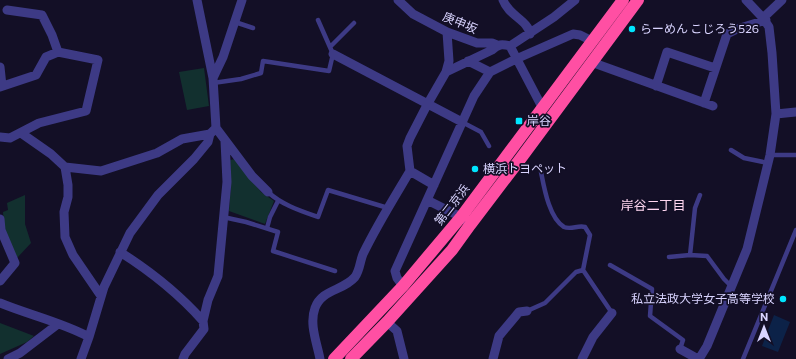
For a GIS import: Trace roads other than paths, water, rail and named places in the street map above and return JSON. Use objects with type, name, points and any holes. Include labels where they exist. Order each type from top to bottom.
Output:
[{"type":"highway","name":"第二京浜","points":[[334,359],[465,221],[591,62],[638,0]]},
{"type":"highway","name":"第二京浜","points":[[351,359],[387,322],[452,250],[465,221],[542,107],[620,1]]},
{"type":"street","points":[[81,359],[104,287],[130,233],[158,195],[194,159],[208,142],[213,131],[213,80],[197,0]]},
{"type":"street","points":[[213,80],[224,56],[242,0]]},
{"type":"street","name":"庚申坂","points":[[398,0],[413,14],[447,32],[477,43],[492,43],[510,46]]},
{"type":"street","points":[[503,0],[506,8],[527,26],[530,34]]},
{"type":"street","points":[[542,107],[510,46],[530,34],[575,0]]},
{"type":"street","points":[[680,349],[699,359],[707,346],[747,248],[769,159],[776,114],[769,27],[764,19],[746,0]]},
{"type":"street","points":[[591,62],[708,104],[714,68],[726,34],[764,19],[782,0]]},
{"type":"street","points":[[7,10],[42,15],[52,35],[58,52]]},
{"type":"street","points":[[320,359],[313,327],[315,308],[324,294],[342,287],[357,273],[363,255],[410,171],[407,146],[427,105],[446,72],[449,61],[447,32]]},
{"type":"street","points":[[403,286],[397,278],[396,271],[474,96],[490,72],[573,34],[580,35],[592,41]]},
{"type":"street","points":[[446,72],[492,50],[497,45]]},
{"type":"street","points":[[331,51],[427,105],[462,122]]},
{"type":"street","points":[[0,67],[1,87],[36,75],[46,57],[58,52],[98,60],[86,111],[39,124],[10,138],[0,137]]},
{"type":"street","points":[[656,86],[667,52],[714,68]]},
{"type":"street","points":[[468,61],[490,72]]},
{"type":"street","points":[[776,114],[796,112]]},
{"type":"street","points":[[213,131],[225,141],[252,176],[268,192]]},
{"type":"street","points":[[21,133],[51,154],[65,167],[101,172],[157,152],[182,139],[213,131]]},
{"type":"street","points":[[182,359],[204,329],[203,321],[208,300],[218,276],[227,182],[225,141]]},
{"type":"street","points":[[65,167],[68,185],[68,197],[64,212],[65,237],[73,255],[101,296]]},
{"type":"street","points":[[410,171],[434,185]]},
{"type":"street","points":[[427,200],[465,221]]},
{"type":"street","points":[[0,219],[1,230],[15,263],[0,281]]},
{"type":"street","points":[[120,252],[152,273],[203,321]]},
{"type":"street","points":[[0,303],[76,330],[89,337]]},
{"type":"street","points":[[493,359],[499,336],[519,312],[527,311]]},
{"type":"street","points":[[582,359],[593,337],[612,313]]},
{"type":"street","points":[[387,322],[398,331],[404,359]]},
{"type":"street","points":[[8,359],[20,353],[58,324]]},
{"type":"lane","points":[[213,80],[241,79],[261,74],[263,61],[329,71],[331,51],[318,20]]},
{"type":"lane","points":[[235,22],[253,28]]},
{"type":"lane","points":[[331,51],[354,24]]},
{"type":"lane","points":[[462,122],[481,132],[489,146]]},
{"type":"lane","points":[[731,150],[744,158],[769,159],[796,155]]},
{"type":"lane","points":[[541,172],[548,202],[555,218],[563,226],[569,228],[581,226],[585,227],[590,235],[583,270],[612,313]]},
{"type":"lane","points":[[268,192],[278,201],[302,212],[318,217],[328,190],[388,208]]},
{"type":"lane","points":[[690,255],[695,208],[700,195]]},
{"type":"lane","points":[[267,228],[270,217],[278,201]]},
{"type":"lane","points":[[223,217],[246,222],[278,232],[273,251],[335,271]]},
{"type":"lane","points":[[743,359],[796,230]]},
{"type":"lane","points":[[669,257],[690,255],[707,256],[724,279],[732,287]]},
{"type":"lane","points":[[610,265],[652,289],[650,316],[683,340],[680,349]]},
{"type":"lane","points":[[527,311],[545,303],[576,272],[583,270]]},
{"type":"water","points":[[774,315],[790,322],[778,352],[762,346]]},
{"type":"place","name":"らーめん こじろう526","points":[[632,29]]},
{"type":"place","name":"岸谷","points":[[519,121]]},
{"type":"place","name":"横浜トヨペット","points":[[475,169]]},
{"type":"place","name":"私立法政大学女子高等学校","points":[[783,299]]},
{"type":"district","name":"岸谷二丁目","points":[[653,205]]}]
